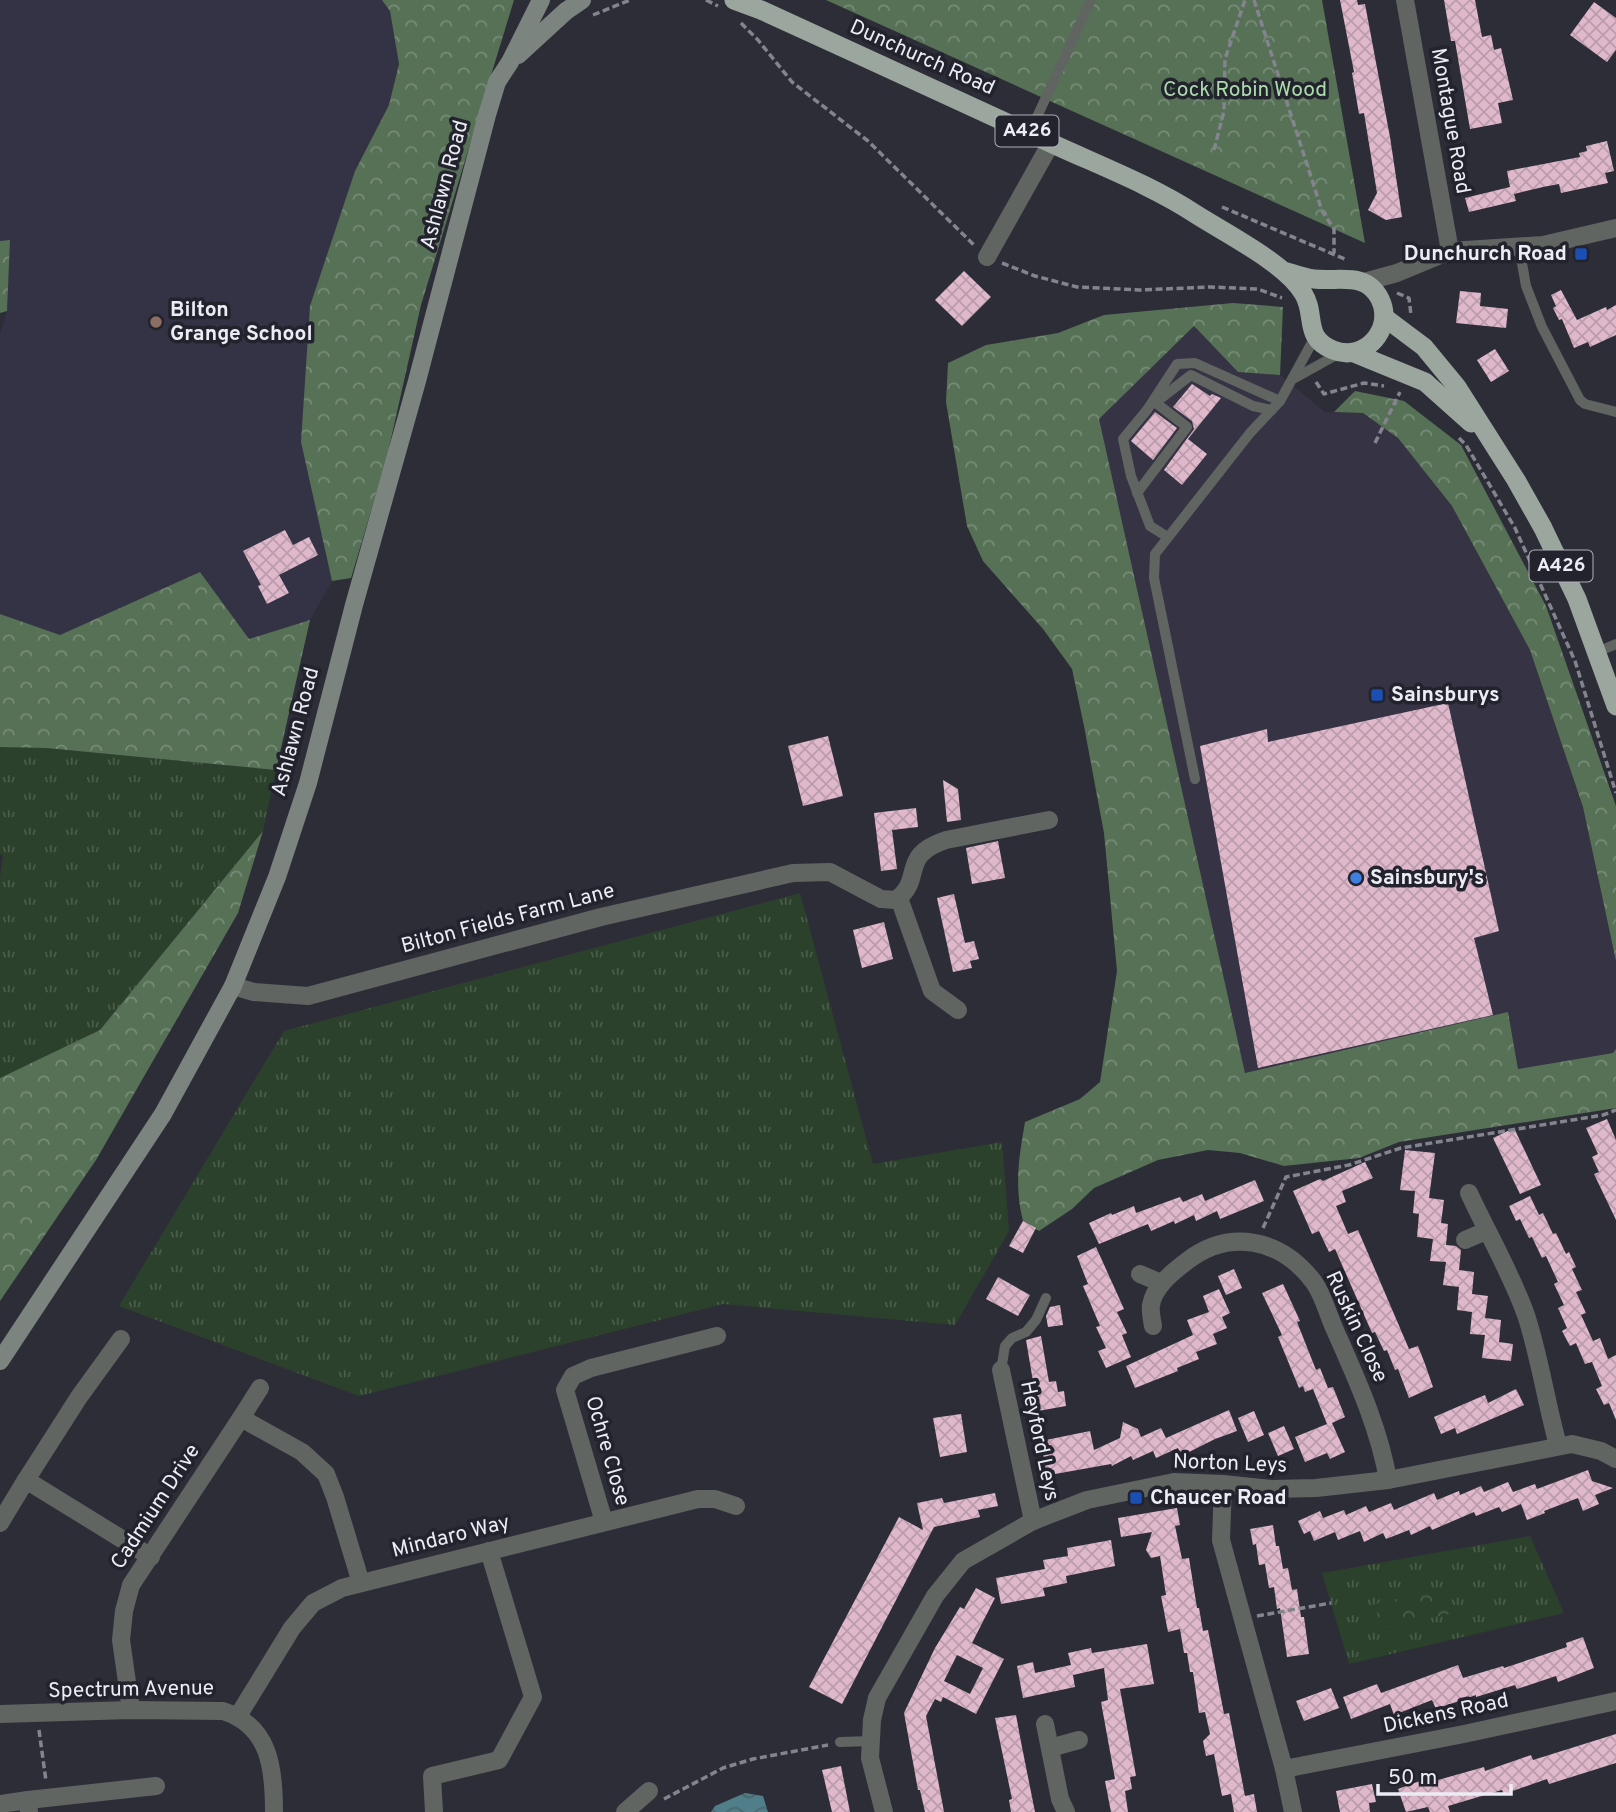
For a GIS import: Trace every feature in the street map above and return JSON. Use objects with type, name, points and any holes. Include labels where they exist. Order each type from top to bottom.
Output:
[{"type":"highway","name":"Dunchurch Road","points":[[726,3],[754,5],[1176,201],[1284,271],[1303,292],[1310,309],[1310,325],[1315,337]]},
{"type":"highway","name":"Dunchurch Road","points":[[1284,271],[1312,279],[1332,281],[1345,278],[1364,282]]},
{"type":"highway","points":[[1310,309],[1314,296],[1322,286],[1332,281]]},
{"type":"highway","name":"A426","points":[[1364,282],[1374,289],[1383,309],[1424,347],[1457,387],[1544,528],[1577,598],[1616,706]]},
{"type":"highway","points":[[1347,353],[1366,348],[1375,341],[1381,329],[1383,309]]},
{"type":"highway","name":"A426","points":[[1315,337],[1325,346],[1425,382],[1486,435]]},
{"type":"main road","name":"Ashlawn Road","points":[[0,1361],[163,1114],[233,986],[277,877],[308,783],[487,115],[497,82],[541,0]]},
{"type":"main road","name":"Ashlawn Road","points":[[510,62],[566,11],[582,0]]},
{"type":"street","name":"Montague Road","points":[[1405,0],[1450,251]]},
{"type":"street","points":[[987,257],[1051,143]]},
{"type":"street","points":[[1364,282],[1396,273],[1450,251],[1543,245],[1616,228]]},
{"type":"street","points":[[1383,309],[1384,289],[1396,273]]},
{"type":"street","points":[[958,1010],[932,991],[900,898],[906,892],[916,857],[930,845],[946,840],[1049,820]]},
{"type":"street","name":"Bilton Fields Farm Lane","points":[[233,986],[254,992],[308,996],[601,917],[793,873],[830,872],[881,899],[900,898]]},
{"type":"street","points":[[1469,1193],[1514,1283],[1526,1315],[1541,1363],[1558,1446]]},
{"type":"street","points":[[1465,1240],[1486,1231]]},
{"type":"street","points":[[1153,1326],[1151,1304],[1161,1283],[1191,1258],[1209,1247],[1235,1241],[1257,1242]]},
{"type":"street","name":"Ruskin Close","points":[[1257,1242],[1285,1256],[1315,1283],[1367,1405],[1388,1480]]},
{"type":"street","points":[[1140,1274],[1161,1283]]},
{"type":"street","name":"Ochre Close","points":[[604,1522],[565,1390],[573,1376],[591,1368],[717,1336]]},
{"type":"street","points":[[0,1523],[79,1397],[121,1339]]},
{"type":"street","name":"Heyford Leys","points":[[1001,1370],[1033,1521]]},
{"type":"street","name":"Cadmium Drive","points":[[131,1710],[121,1640],[124,1611],[131,1585],[260,1388]]},
{"type":"street","points":[[242,1418],[302,1452],[326,1474],[361,1583]]},
{"type":"street","name":"Norton Leys","points":[[884,1812],[870,1759],[872,1720],[877,1698],[935,1596],[963,1560],[1033,1521],[1087,1500],[1174,1482],[1272,1489],[1316,1489],[1388,1480],[1572,1444],[1601,1451],[1616,1459]]},
{"type":"street","points":[[26,1480],[151,1557]]},
{"type":"street","points":[[1223,1484],[1221,1540],[1284,1769],[1293,1812]]},
{"type":"street","name":"Mindaro Way","points":[[237,1716],[292,1628],[313,1603],[342,1588],[698,1499],[715,1499],[736,1506]]},
{"type":"street","points":[[433,1812],[432,1776],[499,1760],[533,1698],[489,1551]]},
{"type":"street","name":"Dickens Road","points":[[1284,1769],[1476,1732],[1616,1701]]},
{"type":"street","name":"Spectrum Avenue","points":[[0,1714],[131,1710],[223,1711],[237,1716],[248,1722],[259,1735],[268,1755],[274,1791],[274,1812]]},
{"type":"street","points":[[1045,1724],[1060,1799],[1066,1812]]},
{"type":"street","points":[[1049,1748],[1079,1740]]},
{"type":"street","points":[[0,1804],[29,1806],[55,1797],[156,1786]]},
{"type":"street","points":[[625,1812],[652,1798]]},
{"type":"lane","points":[[1030,132],[1091,0]]},
{"type":"lane","points":[[1519,246],[1526,286],[1542,327],[1580,400],[1585,404],[1616,412]]},
{"type":"lane","points":[[1195,779],[1154,578],[1155,554],[1166,536],[1250,433],[1280,401],[1315,337]]},
{"type":"lane","points":[[1294,378],[1347,353]]},
{"type":"lane","points":[[1166,536],[1150,526],[1137,493],[1123,439],[1151,407],[1177,364],[1195,363],[1280,401]]},
{"type":"lane","points":[[1151,407],[1191,375],[1253,406],[1272,410]]},
{"type":"lane","points":[[1137,493],[1187,427],[1151,407]]},
{"type":"lane","points":[[1597,652],[1616,644]]},
{"type":"lane","points":[[1001,1370],[1005,1346],[1012,1338],[1026,1332],[1036,1320],[1046,1298]]},
{"type":"lane","points":[[840,1742],[871,1741]]},
{"type":"path","points":[[583,18],[630,0]]},
{"type":"path","points":[[706,0],[726,3]]},
{"type":"path","points":[[1214,150],[1224,111],[1225,59],[1245,0]]},
{"type":"path","points":[[1254,0],[1322,211],[1334,229],[1334,254]]},
{"type":"path","points":[[740,22],[792,82],[868,141],[987,257],[1035,276],[1077,287],[1140,290],[1210,287],[1258,289],[1286,299]]},
{"type":"path","points":[[1309,370],[1324,394],[1364,383],[1408,392]]},
{"type":"path","points":[[1375,443],[1401,390]]},
{"type":"path","points":[[1458,437],[1466,445],[1516,528],[1575,661],[1616,793]]},
{"type":"path","points":[[1257,1242],[1286,1177],[1349,1165],[1401,1147],[1603,1115],[1616,1110]]},
{"type":"path","points":[[1243,1619],[1331,1603]]},
{"type":"path","points":[[37,1714],[46,1783],[55,1797]]},
{"type":"path","points":[[652,1798],[723,1768],[753,1759],[840,1742]]},
{"type":"shaded area","name":"Bilton Grange School","points":[[0,0],[382,0],[390,10],[399,64],[389,105],[355,171],[301,442],[332,581],[310,620],[249,639],[200,572],[60,635],[0,614],[0,334],[7,311],[9,240],[0,241]]},
{"type":"shaded area","points":[[1194,326],[1238,372],[1280,375],[1325,412],[1363,413],[1398,438],[1452,506],[1530,650],[1583,807],[1616,961],[1616,1049],[1613,1053],[1518,1069],[1508,1012],[1245,1073],[1098,419]]},
{"type":"green space","points":[[382,0],[514,0],[421,305],[386,461],[351,578],[332,581],[301,442],[310,306],[355,171],[389,105],[399,64],[390,11]]},
{"type":"green space","name":"Cock Robin Wood","points":[[826,0],[1322,0],[1365,243]]},
{"type":"green space","points":[[10,240],[7,311],[0,313],[0,241]]},
{"type":"green space","points":[[1233,303],[1283,307],[1280,375],[1238,372],[1194,326],[1099,419],[1245,1073],[1508,1012],[1518,1069],[1613,1053],[1616,1049],[1616,1108],[1399,1142],[1359,1158],[1284,1166],[1240,1153],[1208,1150],[1158,1160],[1094,1188],[1072,1209],[1039,1231],[1023,1221],[1020,1208],[1018,1171],[1025,1122],[1080,1099],[1100,1082],[1117,971],[1104,833],[1072,669],[1043,629],[983,561],[967,526],[946,402],[948,363],[986,345],[1058,333],[1104,315]]},
{"type":"green space","points":[[1355,391],[1404,401],[1461,445],[1546,606],[1616,806],[1616,961],[1583,807],[1530,650],[1452,506],[1398,438],[1363,413],[1334,412]]},
{"type":"green space","points":[[200,572],[249,639],[310,620],[276,770],[46,748],[0,747],[0,614],[60,635]]},
{"type":"green space","points":[[0,747],[46,748],[276,770],[263,831],[100,1030],[0,1078],[0,877],[3,855],[0,854]]},
{"type":"green space","points":[[263,831],[238,913],[96,1160],[0,1301],[0,1078],[100,1030]]},
{"type":"green space","points":[[800,893],[873,1164],[1002,1142],[1009,1231],[955,1325],[723,1304],[359,1396],[119,1306],[284,1031]]},
{"type":"green space","points":[[1530,1536],[1564,1613],[1349,1664],[1322,1573]]},
{"type":"green space","points":[[1448,1587],[1453,1613],[1381,1629],[1375,1604]]},
{"type":"water","points":[[745,1793],[763,1796],[768,1812],[711,1812],[715,1806]]},
{"type":"building","points":[[1340,0],[1357,0],[1358,5],[1365,4],[1402,217],[1386,220],[1368,210],[1377,193],[1364,113],[1359,114]]},
{"type":"building","points":[[1444,0],[1475,0],[1482,37],[1491,35],[1494,50],[1501,48],[1513,100],[1498,103],[1502,123],[1470,129],[1455,41],[1451,41]]},
{"type":"building","points":[[1594,2],[1616,18],[1616,50],[1607,62],[1570,35]]},
{"type":"building","points":[[1607,141],[1614,171],[1605,173],[1608,183],[1561,193],[1559,184],[1543,187],[1514,194],[1516,201],[1469,212],[1465,198],[1510,187],[1507,171],[1580,157],[1579,153],[1587,151],[1586,146]]},
{"type":"building","points":[[964,271],[991,297],[962,326],[935,300]]},
{"type":"building","points":[[1561,290],[1577,320],[1616,305],[1616,335],[1590,347],[1588,342],[1574,348],[1562,319],[1559,320],[1553,308],[1556,306],[1551,295]]},
{"type":"building","points":[[1460,291],[1481,293],[1480,306],[1508,309],[1506,328],[1456,323]]},
{"type":"building","points":[[1495,349],[1509,371],[1491,382],[1477,360]]},
{"type":"building","points":[[1192,384],[1210,396],[1212,394],[1221,398],[1188,439],[1207,454],[1182,485],[1164,470],[1194,429],[1192,421],[1173,407]]},
{"type":"building","points":[[1155,412],[1177,428],[1153,460],[1131,441]]},
{"type":"building","points":[[285,530],[293,545],[309,537],[318,555],[279,575],[289,593],[267,604],[258,586],[261,585],[243,551]]},
{"type":"building","name":"Sainsbury's","points":[[1448,703],[1499,931],[1474,938],[1493,1015],[1258,1068],[1200,746],[1267,729],[1268,742]]},
{"type":"building","points":[[828,736],[843,796],[803,806],[788,746]]},
{"type":"building","points":[[943,780],[958,789],[961,820],[947,822]]},
{"type":"building","points":[[916,808],[918,827],[892,830],[897,869],[881,871],[874,813]]},
{"type":"building","points":[[998,841],[1005,878],[972,884],[966,848]]},
{"type":"building","points":[[954,894],[965,943],[974,941],[979,959],[970,961],[972,968],[953,972],[937,898]]},
{"type":"building","points":[[884,922],[893,959],[862,968],[853,930]]},
{"type":"building","points":[[1607,1119],[1616,1140],[1616,1220],[1594,1174],[1599,1172],[1592,1157],[1598,1154],[1586,1128]]},
{"type":"building","points":[[1514,1128],[1541,1185],[1520,1194],[1493,1138]]},
{"type":"building","points":[[1405,1150],[1435,1153],[1429,1198],[1444,1200],[1441,1223],[1448,1224],[1446,1245],[1456,1246],[1461,1250],[1459,1270],[1474,1272],[1472,1294],[1488,1296],[1485,1318],[1501,1320],[1499,1342],[1513,1344],[1511,1361],[1482,1358],[1485,1335],[1470,1334],[1472,1312],[1457,1310],[1459,1287],[1443,1285],[1446,1262],[1430,1261],[1433,1239],[1417,1237],[1419,1214],[1413,1213],[1415,1191],[1400,1190]]},
{"type":"building","points":[[1365,1162],[1373,1178],[1342,1191],[1346,1202],[1336,1206],[1348,1234],[1358,1230],[1409,1349],[1418,1346],[1425,1364],[1433,1387],[1409,1398],[1398,1369],[1395,1370],[1387,1350],[1384,1351],[1375,1332],[1372,1333],[1335,1249],[1329,1252],[1319,1231],[1312,1234],[1293,1191]]},
{"type":"building","points":[[1255,1180],[1264,1201],[1220,1219],[1217,1211],[1196,1221],[1194,1215],[1151,1231],[1148,1224],[1099,1244],[1089,1223],[1134,1206],[1136,1213],[1180,1197],[1183,1202],[1202,1194],[1205,1201]]},
{"type":"building","points":[[1530,1196],[1539,1215],[1543,1213],[1553,1234],[1556,1233],[1576,1267],[1572,1269],[1582,1290],[1576,1292],[1586,1313],[1581,1315],[1593,1341],[1600,1338],[1608,1359],[1616,1355],[1616,1420],[1609,1403],[1604,1405],[1596,1389],[1602,1386],[1592,1362],[1585,1364],[1576,1343],[1570,1346],[1562,1331],[1567,1328],[1558,1308],[1564,1305],[1554,1284],[1558,1282],[1546,1256],[1542,1258],[1532,1237],[1529,1238],[1520,1219],[1516,1221],[1509,1206]]},
{"type":"building","points":[[1023,1221],[1036,1228],[1023,1253],[1009,1246]]},
{"type":"building","points":[[1096,1247],[1124,1309],[1117,1312],[1127,1333],[1122,1335],[1131,1357],[1106,1368],[1098,1351],[1106,1348],[1083,1286],[1088,1284],[1077,1256]]},
{"type":"building","points":[[1234,1269],[1242,1288],[1226,1295],[1218,1276]]},
{"type":"building","points":[[998,1277],[1030,1295],[1018,1316],[986,1299]]},
{"type":"building","points":[[1283,1284],[1300,1321],[1297,1322],[1316,1370],[1320,1368],[1328,1388],[1333,1387],[1345,1417],[1332,1423],[1345,1452],[1330,1459],[1327,1453],[1305,1462],[1295,1437],[1327,1424],[1313,1389],[1305,1392],[1303,1386],[1299,1388],[1278,1337],[1282,1335],[1262,1293]]},
{"type":"building","points":[[1219,1289],[1230,1313],[1222,1317],[1227,1328],[1213,1334],[1217,1344],[1196,1352],[1199,1359],[1177,1368],[1178,1371],[1135,1388],[1126,1366],[1193,1335],[1187,1320],[1209,1312],[1203,1296]]},
{"type":"building","points":[[1060,1305],[1063,1325],[1048,1327],[1046,1316],[1050,1307]]},
{"type":"building","points":[[1041,1336],[1049,1382],[1056,1381],[1058,1392],[1064,1391],[1066,1406],[1038,1411],[1026,1340]]},
{"type":"building","points":[[1516,1389],[1524,1405],[1457,1434],[1455,1428],[1441,1434],[1434,1417],[1485,1395],[1488,1403]]},
{"type":"building","points":[[1229,1410],[1237,1431],[1181,1456],[1178,1448],[1156,1458],[1153,1451],[1133,1460],[1131,1456],[1112,1466],[1111,1464],[1055,1474],[1054,1470],[1046,1471],[1041,1441],[1090,1431],[1094,1450],[1120,1438],[1123,1422],[1138,1429],[1141,1437],[1161,1428],[1166,1438]]},
{"type":"building","points":[[1254,1411],[1264,1435],[1248,1442],[1238,1418]]},
{"type":"building","points":[[961,1414],[967,1452],[940,1457],[933,1418]]},
{"type":"building","points":[[1284,1426],[1294,1449],[1278,1456],[1268,1433]]},
{"type":"building","points":[[1588,1470],[1592,1481],[1613,1488],[1595,1495],[1599,1504],[1583,1511],[1578,1498],[1527,1520],[1521,1504],[1502,1512],[1499,1507],[1476,1516],[1474,1512],[1432,1530],[1430,1526],[1411,1535],[1409,1530],[1386,1539],[1383,1533],[1364,1542],[1360,1531],[1338,1540],[1335,1532],[1314,1541],[1310,1531],[1304,1534],[1298,1521],[1320,1511],[1323,1518],[1344,1510],[1346,1515],[1366,1506],[1369,1512],[1391,1503],[1394,1510],[1434,1493],[1437,1500],[1459,1491],[1460,1495],[1481,1486],[1484,1492],[1508,1482],[1513,1492],[1535,1484],[1537,1489]]},
{"type":"building","points":[[995,1493],[998,1506],[978,1510],[980,1517],[934,1527],[842,1704],[809,1687],[899,1517],[923,1530],[917,1503],[942,1498],[944,1503]]},
{"type":"building","points":[[1177,1508],[1180,1525],[1175,1526],[1182,1559],[1189,1558],[1197,1608],[1203,1631],[1208,1630],[1224,1714],[1229,1713],[1245,1796],[1254,1794],[1257,1812],[1234,1812],[1231,1794],[1222,1796],[1214,1754],[1206,1756],[1203,1741],[1210,1734],[1205,1712],[1199,1713],[1193,1672],[1190,1672],[1187,1653],[1184,1653],[1180,1629],[1168,1632],[1161,1596],[1166,1595],[1160,1556],[1151,1558],[1146,1550],[1152,1532],[1121,1537],[1118,1518]]},
{"type":"building","points":[[1273,1525],[1283,1569],[1288,1568],[1292,1590],[1297,1589],[1309,1654],[1287,1657],[1274,1587],[1269,1588],[1265,1564],[1259,1565],[1256,1544],[1253,1545],[1250,1529]]},
{"type":"building","points":[[1111,1540],[1115,1566],[1066,1576],[1067,1583],[1043,1588],[1045,1596],[1001,1604],[996,1578],[1045,1569],[1043,1560],[1068,1556],[1067,1548]]},
{"type":"building","points":[[976,1588],[995,1598],[972,1643],[1004,1659],[976,1714],[943,1697],[941,1702],[935,1699],[926,1716],[944,1812],[925,1812],[918,1790],[904,1713],[935,1648],[960,1607],[964,1609]],"holes":[[[957,1655],[983,1668],[970,1694],[944,1681]]]},
{"type":"building","points":[[1583,1637],[1594,1668],[1558,1682],[1556,1676],[1517,1689],[1515,1685],[1436,1709],[1432,1700],[1394,1715],[1390,1704],[1351,1719],[1343,1697],[1377,1684],[1381,1693],[1458,1665],[1463,1678],[1503,1666],[1504,1668],[1567,1647],[1566,1643]]},
{"type":"building","points":[[1147,1644],[1154,1684],[1120,1689],[1136,1776],[1130,1777],[1132,1789],[1125,1791],[1128,1812],[1111,1812],[1105,1781],[1115,1779],[1101,1702],[1108,1700],[1104,1668],[1073,1675],[1075,1687],[1023,1698],[1017,1666],[1033,1662],[1035,1673],[1071,1665],[1068,1653],[1091,1648],[1092,1653]]},
{"type":"building","points":[[1331,1688],[1339,1708],[1304,1721],[1296,1701]]},
{"type":"building","points":[[1016,1715],[1035,1812],[1011,1812],[1009,1800],[1012,1799],[995,1718]]},
{"type":"building","points":[[1616,1734],[1616,1763],[1549,1784],[1547,1779],[1504,1794],[1502,1790],[1448,1806],[1450,1812],[1430,1812],[1428,1807],[1406,1812],[1398,1789],[1436,1775],[1438,1780],[1484,1767],[1485,1771],[1531,1755],[1533,1760]]},
{"type":"building","points":[[841,1766],[850,1812],[832,1812],[822,1770]]},
{"type":"building","points":[[1372,1784],[1376,1802],[1369,1803],[1370,1812],[1340,1812],[1336,1791]]},
{"type":"place","name":"Dunchurch Road","points":[[1581,254]]},
{"type":"place","name":"Bilton Grange School","points":[[156,322]]},
{"type":"place","name":"Sainsburys","points":[[1377,695]]},
{"type":"place","name":"Sainsbury's","points":[[1356,878]]},
{"type":"place","name":"Chaucer Road","points":[[1136,1498]]}]
